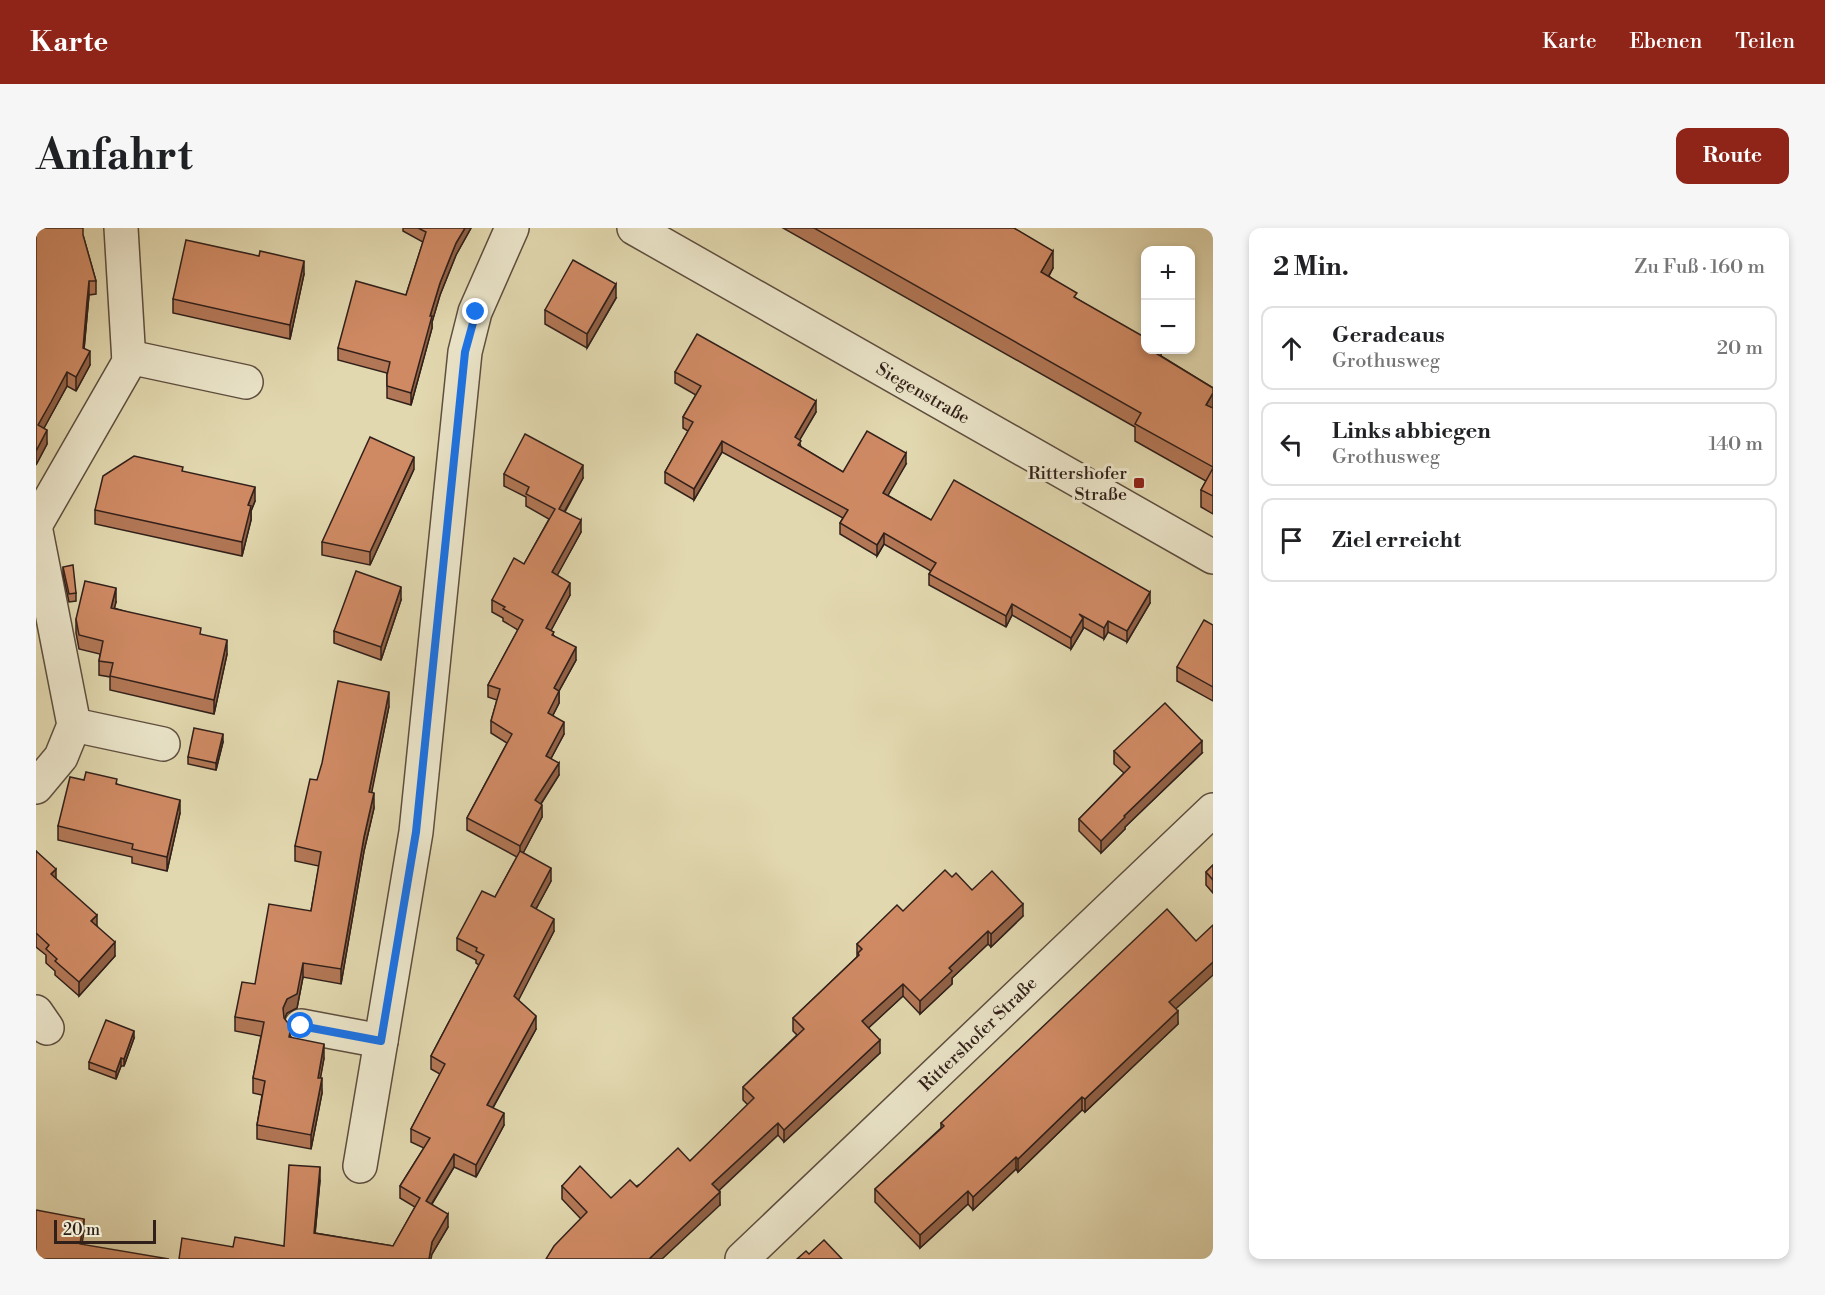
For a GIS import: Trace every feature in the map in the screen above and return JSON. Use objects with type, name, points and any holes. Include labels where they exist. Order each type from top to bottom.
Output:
[{"type":"street","points":[[36,524],[129,362],[121,228]]},
{"type":"street","points":[[360,1166],[416,832],[465,352],[476,312],[512,228]]},
{"type":"street","name":"Siegenstraße","points":[[634,228],[1213,557]]},
{"type":"street","points":[[129,357],[246,382]]},
{"type":"street","points":[[36,531],[74,725],[61,757],[36,787]]},
{"type":"street","points":[[74,725],[164,744]]},
{"type":"street","name":"Rittershofer Straße","points":[[742,1259],[1213,810]]},
{"type":"street","points":[[301,1026],[381,1041]]},
{"type":"building","points":[[36,228],[83,228],[96,281],[89,281],[87,301],[83,348],[90,351],[76,377],[67,372],[38,425],[47,430],[36,451]]},
{"type":"building","points":[[418,228],[465,228],[456,243],[440,283],[411,393],[387,386],[390,362],[338,348],[356,281],[406,295],[426,232]]},
{"type":"building","points":[[814,228],[1014,228],[1053,251],[1041,272],[1077,293],[1074,297],[1141,335],[1141,354],[1157,354],[1213,388],[1213,393],[1206,405],[1213,408],[1213,467],[1135,424],[1141,413]]},
{"type":"building","points":[[186,240],[259,256],[260,251],[304,261],[290,325],[173,299]]},
{"type":"building","points":[[573,260],[616,284],[587,334],[545,310]]},
{"type":"building","points":[[697,334],[816,401],[795,437],[801,441],[798,445],[843,472],[867,431],[906,453],[883,493],[931,520],[954,480],[1150,592],[1127,631],[1108,621],[1104,628],[1079,614],[1083,618],[1071,638],[1012,604],[1006,616],[929,574],[936,563],[884,533],[877,545],[840,523],[848,510],[722,441],[694,489],[665,472],[693,422],[683,417],[701,386],[675,372]]},
{"type":"building","points":[[525,434],[583,465],[559,509],[581,520],[552,572],[570,583],[546,628],[554,632],[552,635],[576,647],[554,688],[559,691],[548,713],[564,722],[546,756],[559,763],[535,800],[542,805],[520,846],[467,818],[512,734],[491,721],[500,689],[488,685],[523,620],[492,600],[514,558],[524,564],[555,509],[526,494],[529,487],[504,474]]},
{"type":"building","points":[[370,437],[414,457],[370,552],[322,542]]},
{"type":"building","points":[[134,456],[183,467],[182,471],[255,487],[248,505],[251,506],[242,542],[95,510],[103,476]]},
{"type":"building","points":[[1213,468],[1213,496],[1201,490]]},
{"type":"building","points":[[73,565],[76,593],[69,594],[63,567]]},
{"type":"building","points":[[356,571],[401,587],[381,647],[334,631]]},
{"type":"building","points":[[85,581],[116,588],[111,608],[201,628],[200,634],[227,640],[214,700],[110,676],[113,663],[99,661],[103,641],[79,635],[76,619]]},
{"type":"building","points":[[1204,620],[1213,625],[1213,687],[1177,667]]},
{"type":"building","points":[[338,681],[389,692],[369,792],[374,793],[341,969],[303,963],[297,994],[287,999],[283,1008],[284,1018],[291,1027],[289,1037],[324,1044],[318,1078],[322,1078],[311,1135],[257,1125],[265,1081],[253,1078],[264,1022],[235,1017],[242,982],[255,984],[269,904],[311,911],[321,852],[295,846],[310,779],[317,780],[322,763]]},
{"type":"building","points":[[1165,703],[1202,741],[1101,841],[1079,819],[1130,767],[1114,751]]},
{"type":"building","points":[[194,728],[223,734],[216,763],[188,757]]},
{"type":"building","points":[[86,772],[117,779],[116,784],[180,800],[167,857],[132,849],[133,844],[58,826],[70,777],[84,780]]},
{"type":"building","points":[[36,851],[56,869],[51,874],[97,915],[91,921],[115,942],[79,982],[55,961],[57,959],[46,949],[49,945],[36,933]]},
{"type":"building","points":[[520,851],[551,868],[531,906],[554,919],[514,996],[536,1016],[487,1105],[504,1113],[476,1165],[454,1154],[426,1201],[448,1214],[432,1242],[429,1259],[179,1259],[182,1238],[233,1247],[235,1237],[284,1246],[289,1165],[320,1167],[314,1233],[393,1246],[420,1198],[400,1186],[430,1138],[411,1129],[445,1064],[431,1056],[484,955],[476,951],[477,948],[457,938],[482,891],[495,897]]},
{"type":"building","points":[[1213,865],[1213,880],[1206,872]]},
{"type":"building","points":[[945,870],[952,877],[956,873],[972,890],[992,871],[1023,904],[991,934],[988,931],[949,968],[952,971],[920,1001],[903,984],[862,1021],[880,1040],[784,1130],[778,1123],[712,1184],[720,1192],[649,1259],[546,1259],[554,1246],[587,1212],[562,1186],[580,1166],[611,1198],[630,1180],[637,1187],[678,1148],[690,1161],[754,1098],[743,1087],[804,1029],[793,1018],[859,955],[862,949],[857,944],[897,905],[903,911]]},
{"type":"building","points":[[1167,909],[1196,941],[1213,925],[1213,962],[1169,1002],[1178,1011],[1085,1099],[1082,1097],[1018,1159],[1016,1157],[973,1197],[968,1191],[920,1235],[875,1189],[944,1126],[941,1123]]},
{"type":"building","points":[[106,1020],[134,1031],[124,1059],[121,1058],[116,1072],[89,1062]]},
{"type":"building","points":[[36,1210],[84,1219],[80,1244],[169,1259],[36,1259]]},
{"type":"building","points":[[824,1240],[842,1259],[797,1259],[806,1251],[809,1254]]},
{"type":"place","name":"Rittershofer Straße","points":[[1139,483]]},
{"type":"route","points":[[301,1026],[381,1041],[416,832],[465,352],[476,312]]}]
